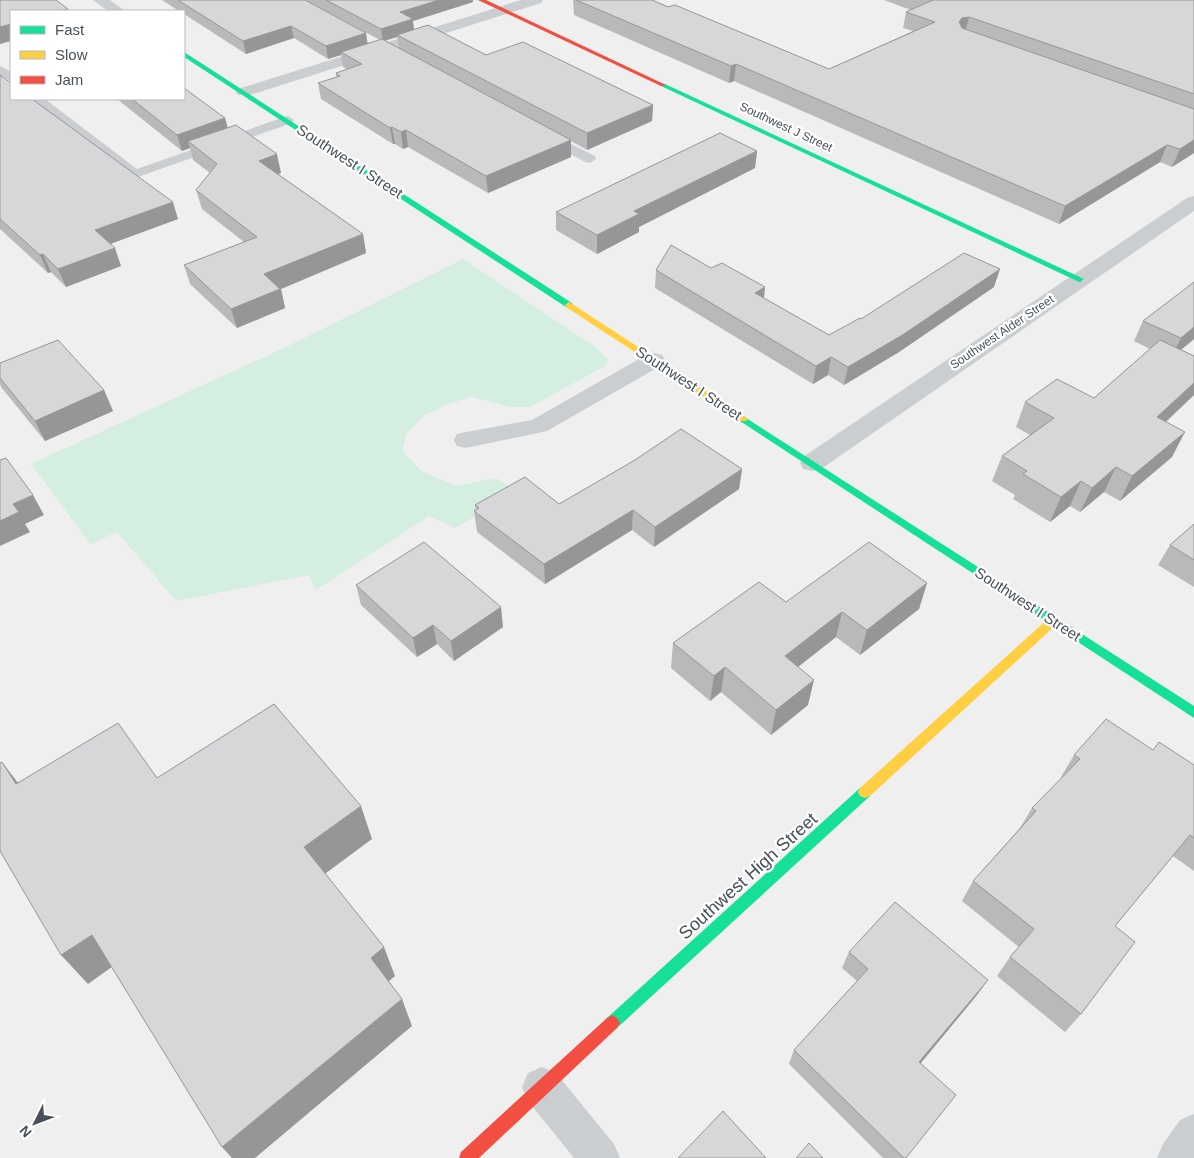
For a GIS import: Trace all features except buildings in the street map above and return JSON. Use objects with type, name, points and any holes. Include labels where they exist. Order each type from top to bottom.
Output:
[{"type":"street","points":[[100,0],[116,10]]},
{"type":"street","name":"Southwest J Street","points":[[481,0],[1080,279]]},
{"type":"street","points":[[244,92],[536,0]]},
{"type":"street","name":"Southwest I Street","points":[[185,55],[1194,712]]},
{"type":"street","name":"Southwest Alder Street","points":[[812,463],[1194,202]]},
{"type":"street","points":[[466,440],[539,426],[654,360]]},
{"type":"street","name":"Southwest High Street","points":[[467,1158],[542,1087],[1053,621]]},
{"type":"street","points":[[542,1087],[600,1158]]},
{"type":"street","points":[[1177,1158],[1194,1134]]},
{"type":"lane","points":[[367,39],[401,57]]},
{"type":"lane","points":[[39,100],[135,174],[288,120]]},
{"type":"lane","points":[[538,131],[590,159]]},
{"type":"green space","points":[[463,259],[595,347],[608,359],[605,366],[530,407],[510,407],[472,397],[451,403],[424,415],[407,433],[402,450],[420,470],[455,486],[496,478],[517,492],[455,528],[429,516],[316,590],[309,575],[176,601],[117,532],[90,544],[31,464],[286,347]]},
{"type":"traffic: fast","points":[[185,55],[569,305]]},
{"type":"traffic: fast","points":[[663,85],[1080,279]]},
{"type":"traffic: fast","points":[[743,419],[1194,713]]},
{"type":"traffic: fast","points":[[612,1023],[865,792]]},
{"type":"traffic: slow","points":[[569,305],[743,419]]},
{"type":"traffic: slow","points":[[865,792],[1053,621]]},
{"type":"traffic: jam","points":[[481,0],[663,85]]},
{"type":"traffic: jam","points":[[467,1158],[612,1023]]}]
